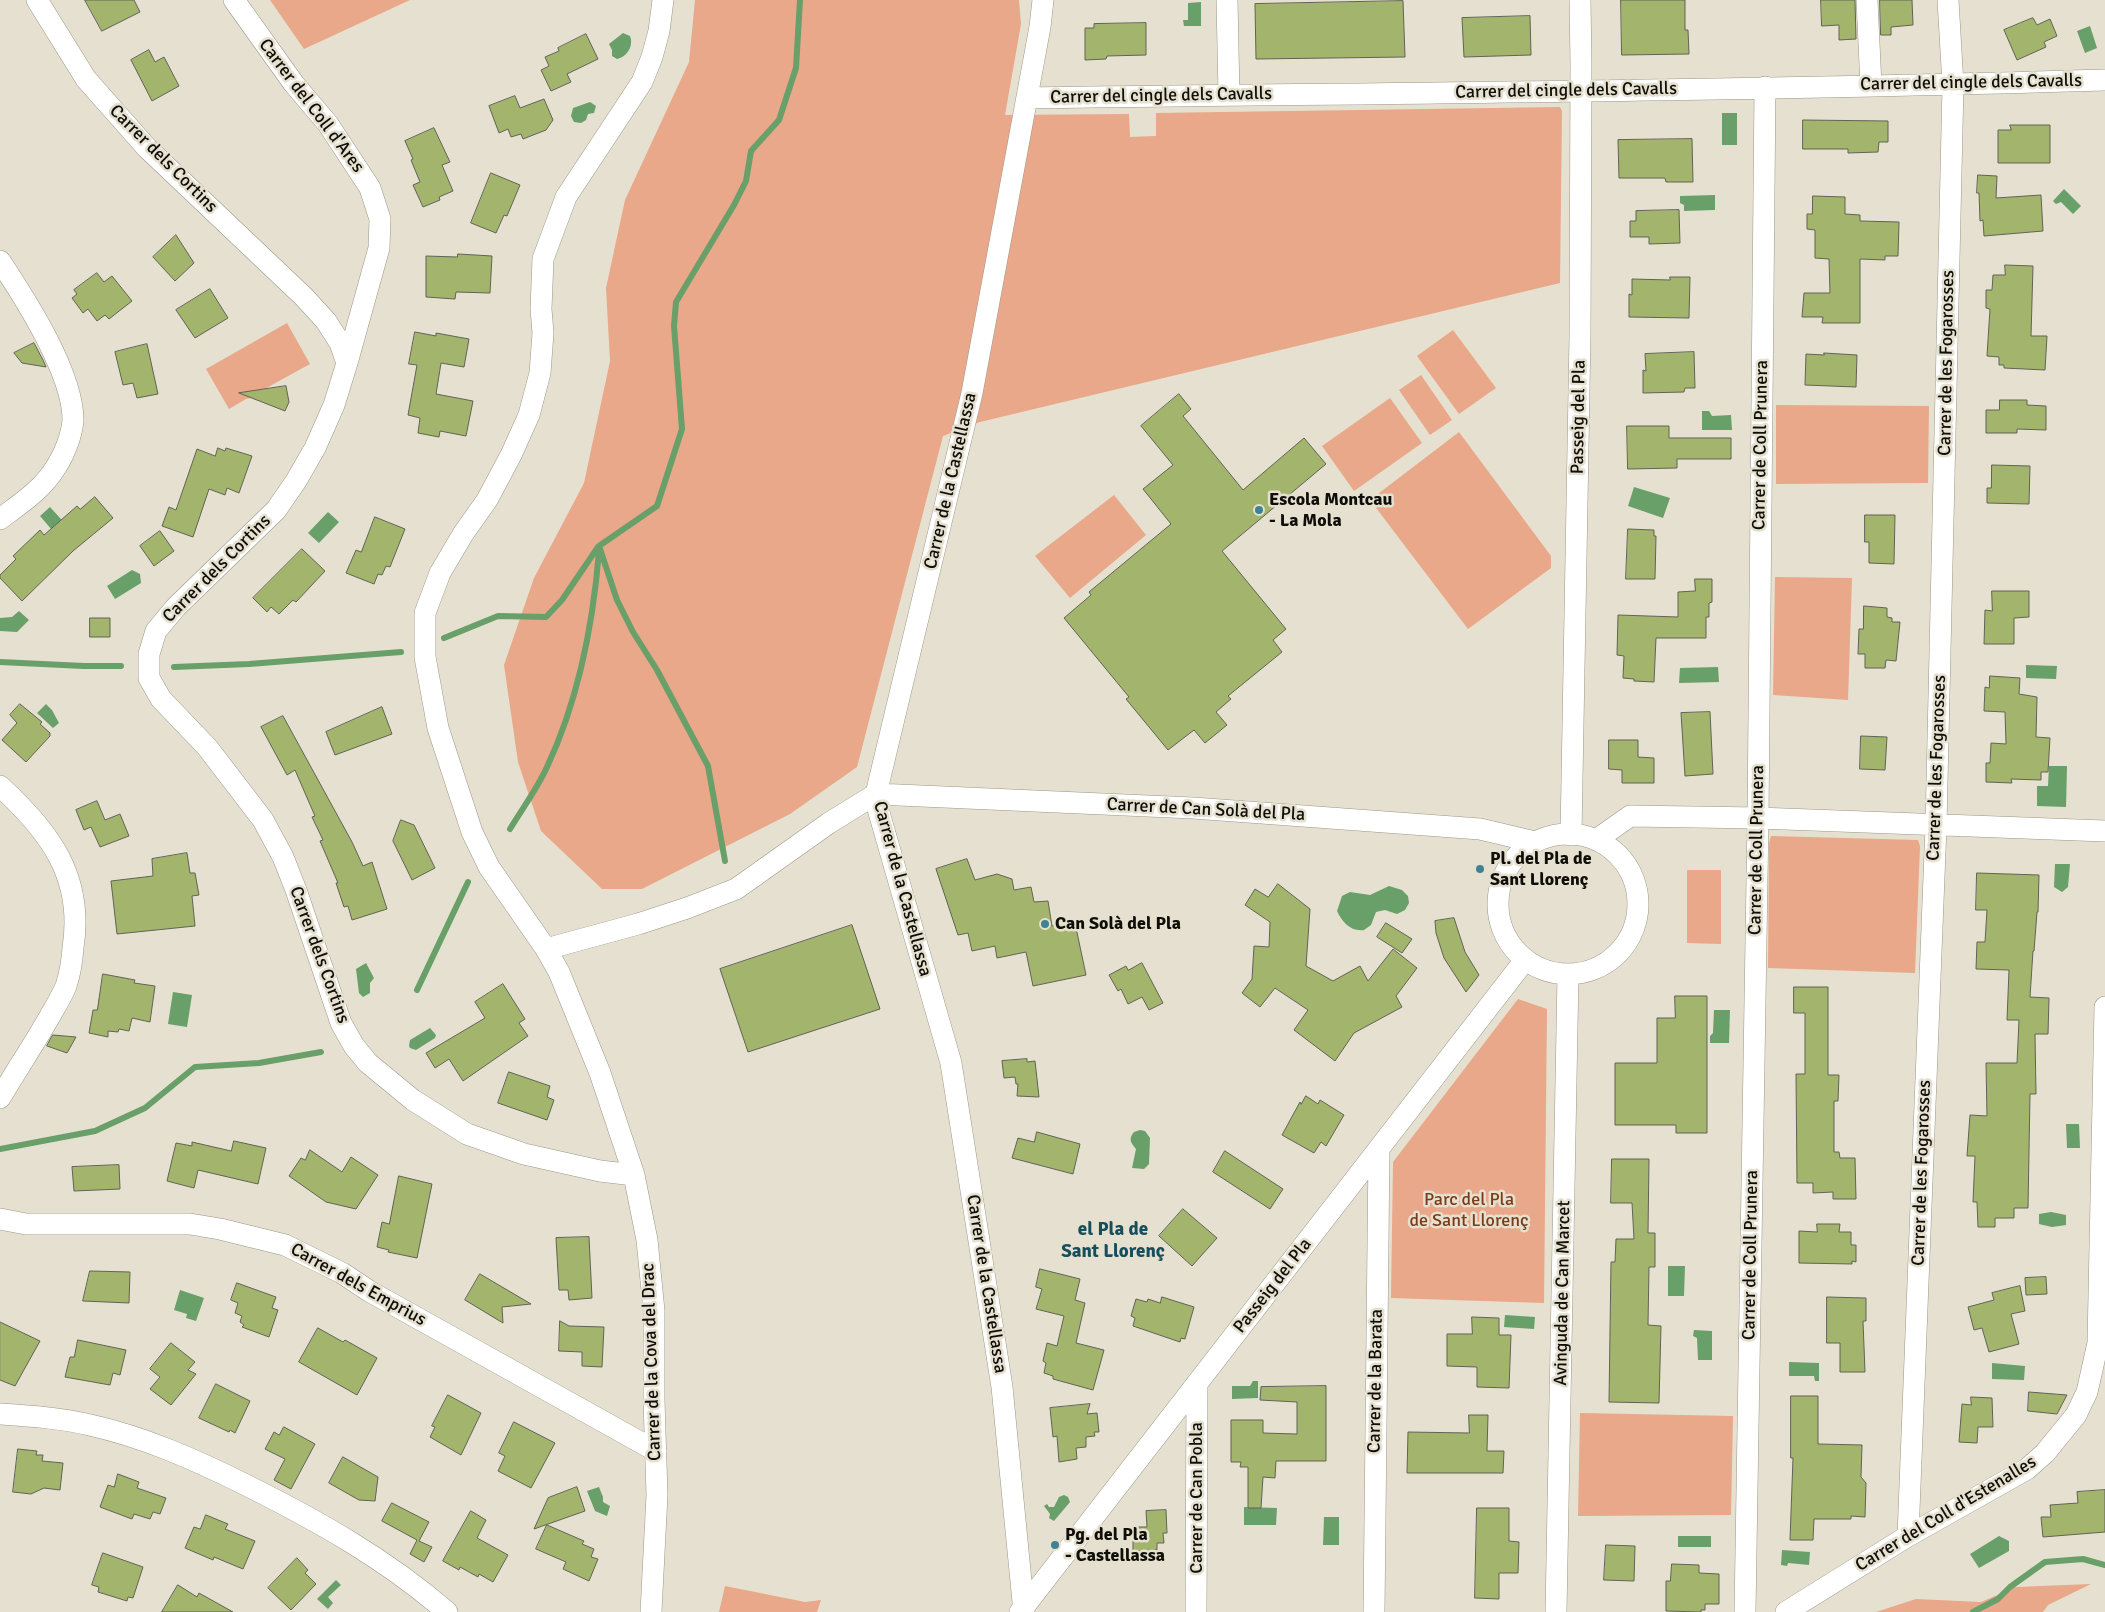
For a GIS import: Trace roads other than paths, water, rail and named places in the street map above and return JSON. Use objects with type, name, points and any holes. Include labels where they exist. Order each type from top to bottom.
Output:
[{"type":"street","name":"Carrer dels Cortins","points":[[37,0],[86,79],[147,148],[304,297],[326,321],[340,343],[347,363],[334,405],[296,481],[276,510],[176,607],[156,631],[149,654],[149,678],[161,699],[218,760],[263,820],[296,890],[341,1023],[354,1046],[368,1063],[413,1100],[467,1134],[524,1154],[600,1171],[634,1175]]},
{"type":"street","name":"Carrer del Coll d'Ares","points":[[234,0],[294,84],[328,124],[370,188],[380,219],[379,248],[347,363]]},
{"type":"street","name":"Carrer de la Cova del Drac","points":[[651,1612],[657,1495],[654,1311],[646,1240],[634,1175],[600,1073],[558,972],[546,949],[490,867],[472,832],[438,728],[425,657],[425,613],[440,573],[463,534],[487,500],[511,455],[528,416],[540,373],[544,333],[541,309],[543,258],[550,234],[566,197],[629,104],[645,75],[659,31],[663,0]]},
{"type":"street","name":"Carrer de la Castellassa","points":[[1022,1610],[1002,1387],[951,1063],[878,809],[876,794],[972,393],[1027,98],[1043,0]]},
{"type":"street","points":[[1227,0],[1229,95]]},
{"type":"street","name":"Passeig del Pla","points":[[1571,835],[1580,346],[1580,0]]},
{"type":"street","points":[[1867,0],[1872,86]]},
{"type":"street","name":"Carrer de les Fogarosses","points":[[1908,1536],[1936,826],[1953,85],[1948,0]]},
{"type":"street","name":"Carrer del cingle dels Cavalls","points":[[1027,98],[1953,85],[2105,80]]},
{"type":"street","name":"Carrer de Coll Prunera","points":[[1745,1612],[1758,818],[1765,87]]},
{"type":"street","points":[[0,261],[58,363],[72,404],[73,422],[57,467],[37,490],[0,519]]},
{"type":"street","points":[[0,786],[42,829],[66,873],[76,906],[75,936],[66,986],[29,1053],[0,1098]]},
{"type":"street","points":[[546,949],[654,918],[736,888],[829,823],[876,794]]},
{"type":"street","name":"Carrer de Can Solà del Pla","points":[[876,794],[1293,815],[1480,829],[1535,842]]},
{"type":"street","points":[[1596,840],[1630,816],[1758,818],[2105,831]]},
{"type":"street","points":[[1557,835],[1571,835],[1596,840],[1613,850],[1628,868],[1637,888],[1638,911],[1633,933],[1620,952],[1606,964],[1586,972],[1568,975],[1543,970],[1525,960],[1510,944],[1502,929],[1498,901],[1500,885],[1508,868],[1521,852],[1535,842],[1557,835]]},
{"type":"street","name":"Passeig del Pla","points":[[1022,1610],[1379,1150],[1496,995],[1525,960]]},
{"type":"street","name":"Avinguda de Can Marcet","points":[[1556,1612],[1568,975]]},
{"type":"street","name":"Carrer del Coll d'Estenalles","points":[[1786,1612],[1908,1536],[2027,1469],[2045,1453],[2076,1415],[2087,1392],[2098,1343],[2105,1007]]},
{"type":"street","name":"Carrer de la Barata","points":[[1374,1612],[1379,1150]]},
{"type":"street","name":"Carrer dels Emprius","points":[[0,1219],[26,1224],[190,1224],[220,1229],[285,1245],[342,1273],[370,1291],[656,1451]]},
{"type":"street","name":"Carrer de Can Pobla","points":[[1196,1612],[1197,1384]]},
{"type":"street","points":[[0,1414],[64,1420],[120,1432],[144,1440],[226,1475],[299,1511],[343,1536],[407,1580],[447,1612]]},
{"type":"waterway","points":[[725,861],[708,766],[617,600],[599,546],[657,506],[682,429],[674,326],[676,302],[734,205],[746,181],[751,151],[779,120],[796,68],[800,0]]},
{"type":"waterway","points":[[444,638],[498,616],[546,617],[562,600],[598,547]]},
{"type":"waterway","points":[[510,829],[543,775],[568,715],[583,661],[593,606],[599,551]]},
{"type":"waterway","points":[[174,667],[249,664],[401,652]]},
{"type":"waterway","points":[[0,662],[121,666]]},
{"type":"waterway","points":[[417,990],[468,882]]},
{"type":"waterway","points":[[0,1149],[95,1131],[145,1108],[195,1067],[259,1063],[321,1052]]},
{"type":"waterway","points":[[1973,1612],[1998,1599],[2010,1587],[2045,1562],[2083,1559],[2105,1565]]},
{"type":"place","name":"Escola Montcau - La Mola","points":[[1259,510]]},
{"type":"place","name":"Pl. del Pla de Sant Llorenç","points":[[1480,869]]},
{"type":"place","name":"Can Solà del Pla","points":[[1045,924]]},
{"type":"place","name":"Pg. del Pla - Castellassa","points":[[1055,1545]]},
{"type":"district","name":"el Pla de Sant Llorenç","points":[[1113,1241]]},
{"type":"park label","name":"Parc del Pla de Sant Llorenç","points":[[1469,1210]]}]
